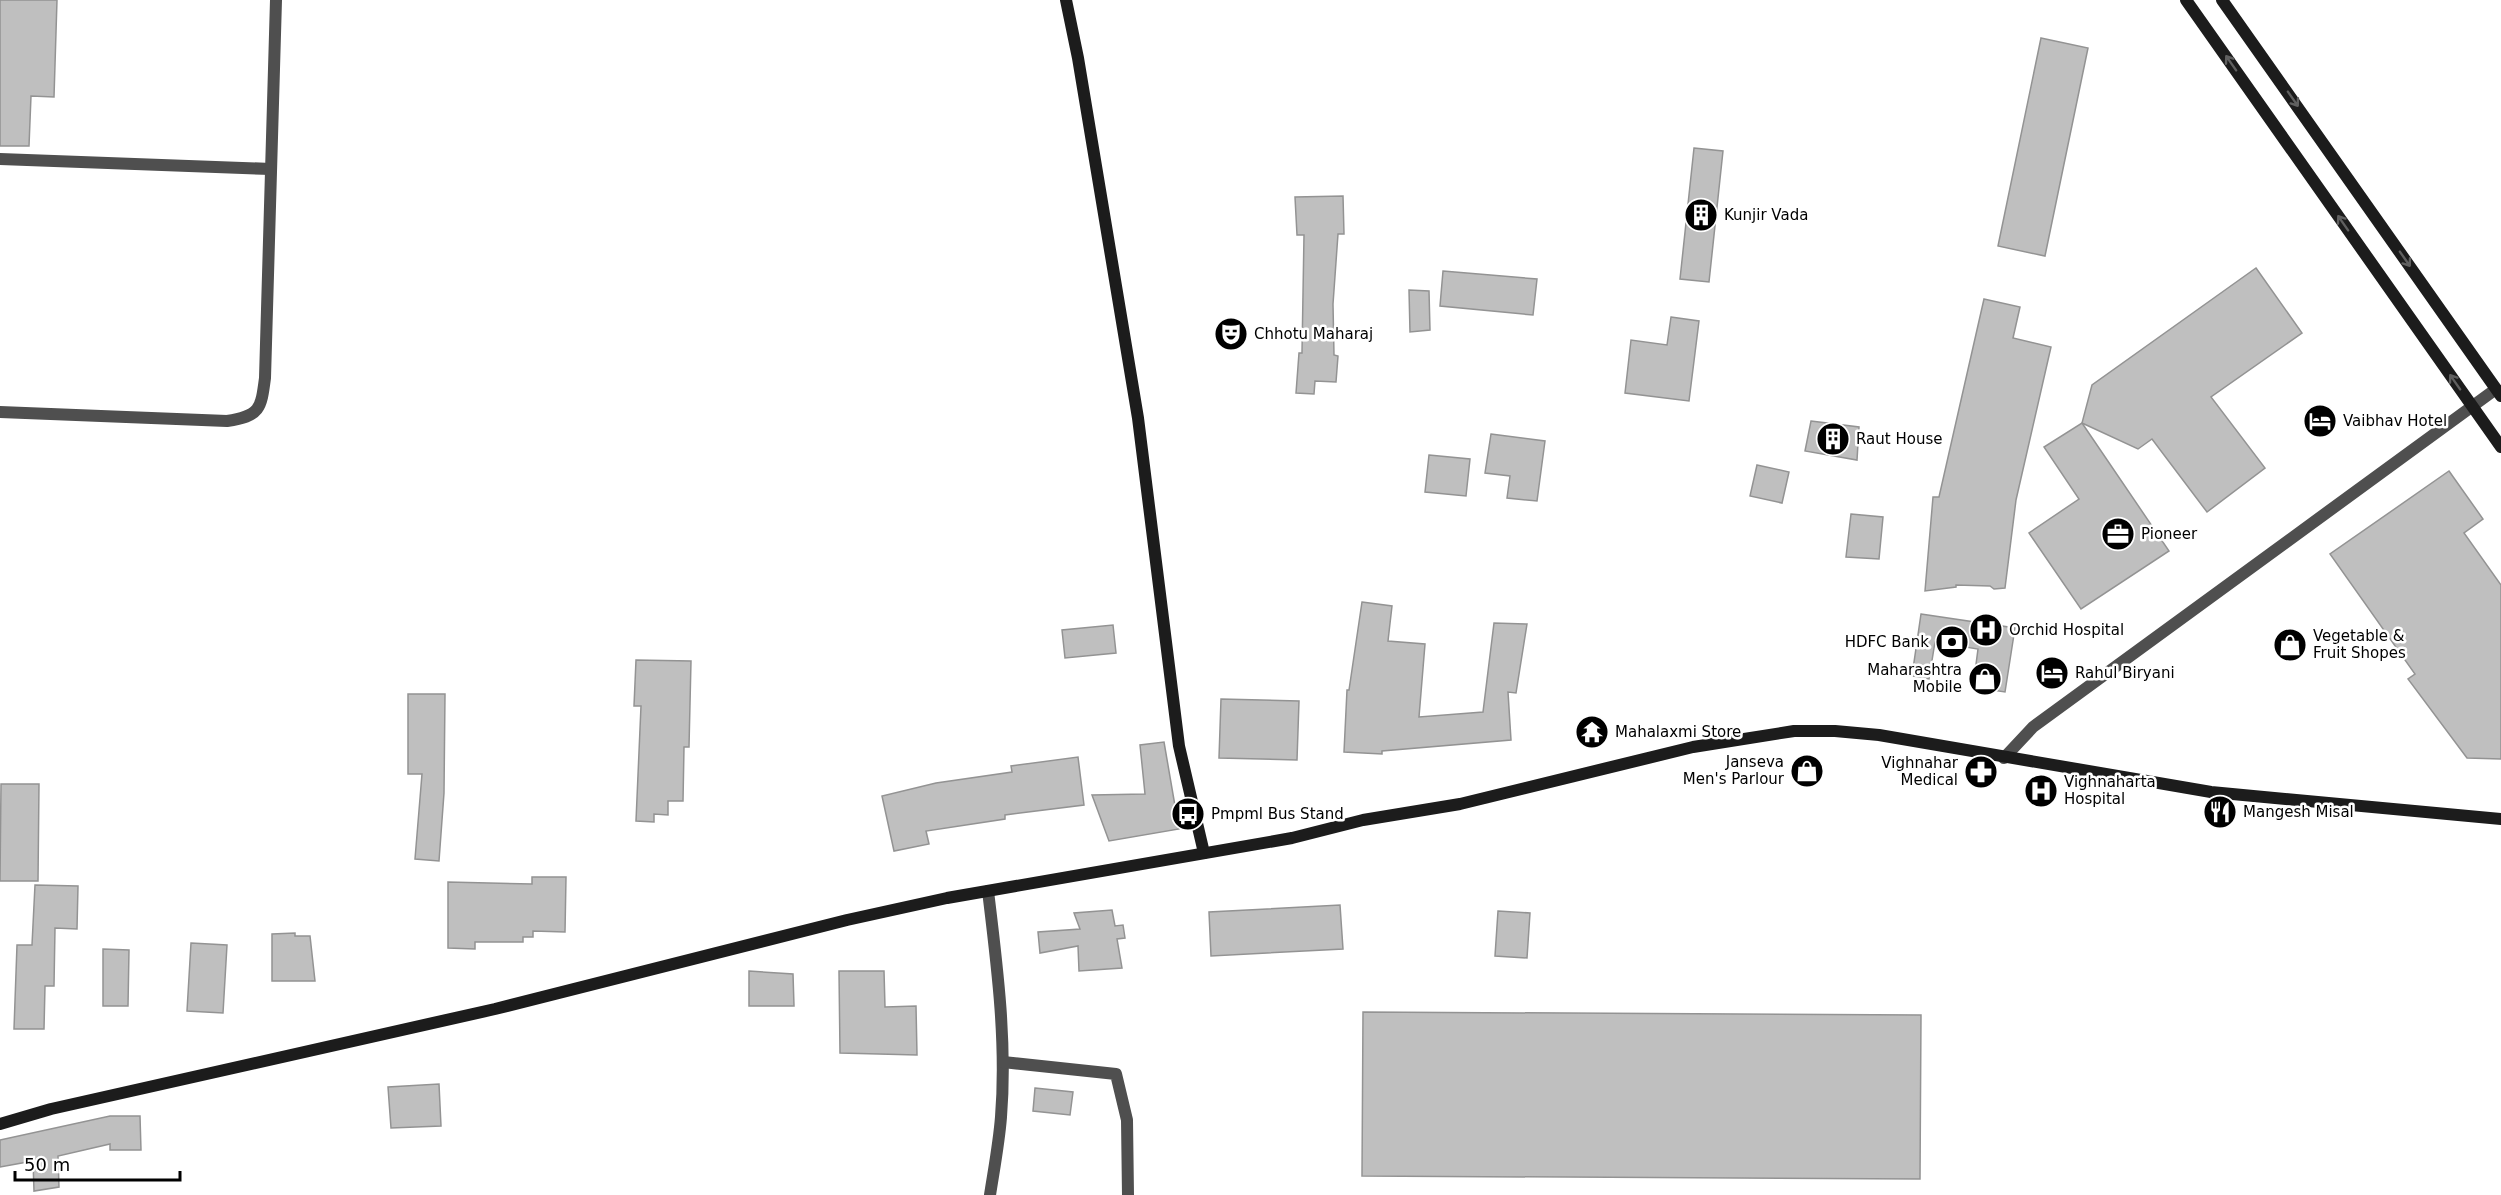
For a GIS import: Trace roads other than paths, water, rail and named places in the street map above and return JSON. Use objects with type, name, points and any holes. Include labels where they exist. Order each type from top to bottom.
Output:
[{"type":"street","points":[[0,412],[227,421],[246,418],[257,412],[262,400],[265,378],[276,0]]},
{"type":"street","points":[[1066,0],[1078,58],[1138,418],[1179,746],[1204,853]]},
{"type":"street","points":[[2186,0],[2501,447]]},
{"type":"street","points":[[2004,758],[2033,727],[2472,406],[2498,392],[2222,0]]},
{"type":"street","points":[[0,159],[271,169]]},
{"type":"street","points":[[0,1124],[51,1109],[495,1009],[847,920],[988,891],[1292,838],[1363,820],[1460,804],[1693,747],[1794,731],[1835,731],[1879,735],[2211,792],[2501,819]]},
{"type":"street","points":[[988,891],[996,951],[1003,1062],[1001,1118],[990,1195]]},
{"type":"street","points":[[1003,1062],[1116,1074],[1126,1120],[1128,1195]]},
{"type":"place","name":"Kunjir Vada","points":[[1701,215]]},
{"type":"place","name":"Chhotu Maharaj","points":[[1231,334]]},
{"type":"place","name":"Vaibhav Hotel","points":[[2320,421]]},
{"type":"place","name":"Raut House","points":[[1833,439]]},
{"type":"place","name":"Pioneer","points":[[2118,534]]},
{"type":"place","name":"Orchid Hospital","points":[[1986,630]]},
{"type":"place","name":"HDFC Bank","points":[[1952,642]]},
{"type":"place","name":"Vegetable & Fruit Shopes","points":[[2290,645]]},
{"type":"place","name":"Rahul Biryani","points":[[2052,673]]},
{"type":"place","name":"Maharashtra Mobile","points":[[1985,679]]},
{"type":"place","name":"Mahalaxmi Store","points":[[1592,732]]},
{"type":"place","name":"Janseva Men's Parlour","points":[[1807,771]]},
{"type":"place","name":"Vighnahar Medical","points":[[1981,772]]},
{"type":"place","name":"Vighnaharta Hospital","points":[[2041,791]]},
{"type":"place","name":"Mangesh Misal","points":[[2220,812]]},
{"type":"place","name":"Pmpml Bus Stand","points":[[1188,814]]}]
